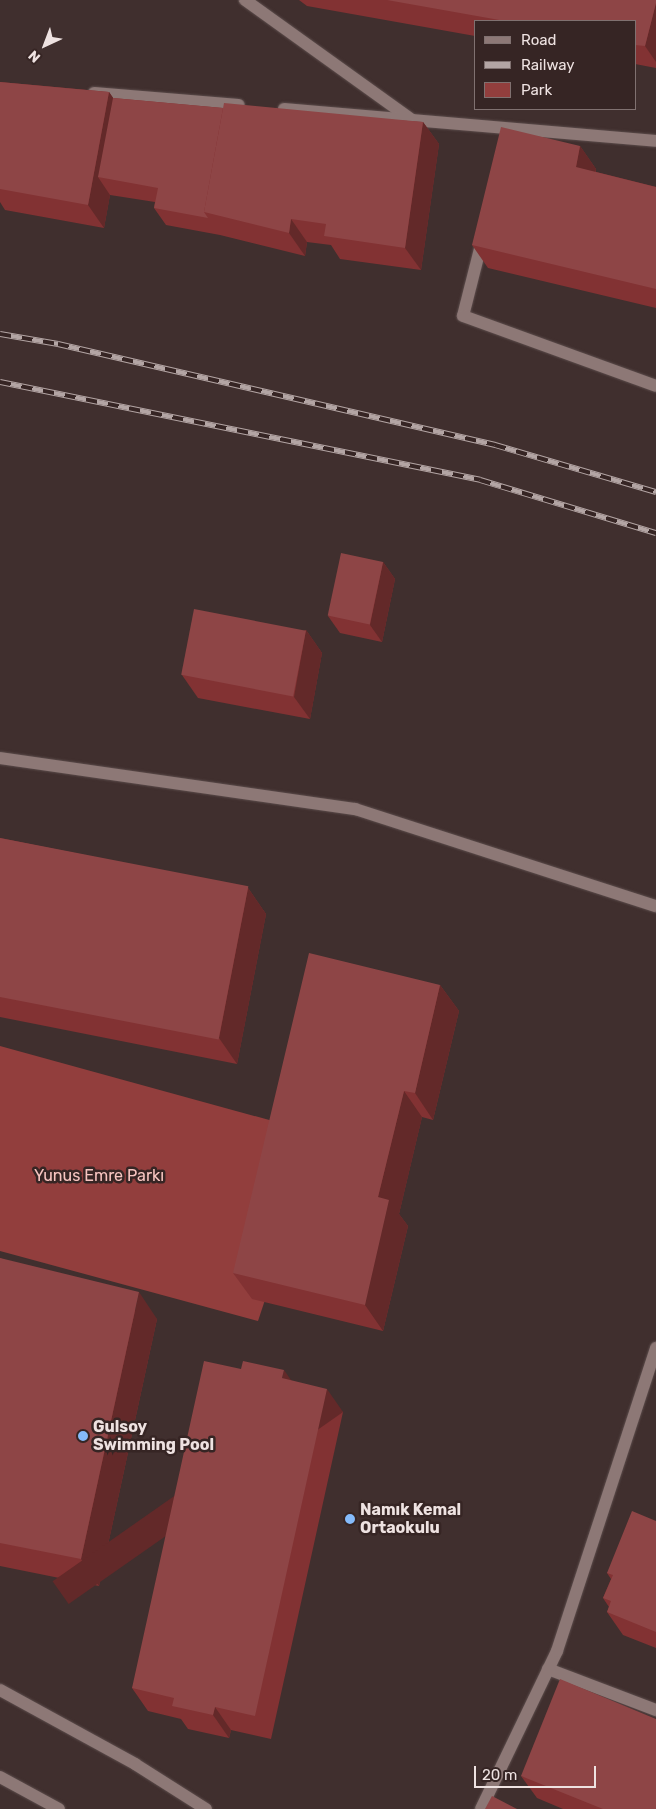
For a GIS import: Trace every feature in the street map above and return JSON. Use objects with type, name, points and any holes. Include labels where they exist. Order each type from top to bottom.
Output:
[{"type":"street","points":[[245,0],[412,120]]},
{"type":"street","points":[[84,92],[253,106]]},
{"type":"street","points":[[273,108],[412,120],[509,133],[656,141]]},
{"type":"street","points":[[486,222],[463,316],[656,386]]},
{"type":"street","points":[[0,758],[355,809],[656,906]]},
{"type":"street","points":[[481,1809],[557,1651],[656,1348]]},
{"type":"street","points":[[548,1669],[656,1710]]},
{"type":"street","points":[[0,1690],[135,1764],[206,1809]]},
{"type":"street","points":[[0,1777],[59,1809]]},
{"type":"green space","name":"Yunus Emre Parkı","points":[[0,1046],[320,1134],[258,1321],[0,1251]]},
{"type":"building","points":[[387,0],[656,0],[645,46],[636,45],[636,20],[499,20]]},
{"type":"building","points":[[0,82],[109,92],[88,205],[0,189]]},
{"type":"building","points":[[113,98],[223,108],[204,212],[208,218],[154,208],[158,188],[98,177]]},
{"type":"building","points":[[224,103],[423,122],[405,248],[324,236],[326,224],[291,219],[289,233],[204,212]]},
{"type":"building","points":[[501,127],[580,146],[576,167],[656,187],[656,289],[472,245]]},
{"type":"building","points":[[341,553],[383,562],[370,625],[328,616]]},
{"type":"building","points":[[194,609],[306,631],[293,697],[181,675]]},
{"type":"building","points":[[0,838],[248,886],[219,1039],[0,997]]},
{"type":"building","points":[[309,953],[440,985],[415,1093],[404,1091],[378,1197],[389,1200],[365,1305],[233,1273]]},
{"type":"building","points":[[0,1258],[139,1292],[81,1559],[0,1543]]},
{"type":"building","points":[[204,1361],[241,1369],[243,1361],[284,1370],[282,1378],[327,1389],[255,1716],[215,1707],[213,1715],[172,1706],[174,1698],[132,1688]]},
{"type":"building","points":[[632,1511],[656,1521],[656,1632],[607,1612],[611,1601],[603,1598],[613,1575],[607,1573]]},
{"type":"building","points":[[560,1679],[656,1719],[656,1809],[603,1809],[521,1776]]},
{"type":"building","points":[[492,1796],[517,1809],[485,1809]]},
{"type":"railway","points":[[0,334],[58,344],[495,445],[656,492]]},
{"type":"railway","points":[[0,382],[480,480],[656,533]]},
{"type":"place","name":"Gulsoy Swimming Pool","points":[[83,1436]]},
{"type":"place","name":"Namık Kemal Ortaokulu","points":[[350,1519]]}]
